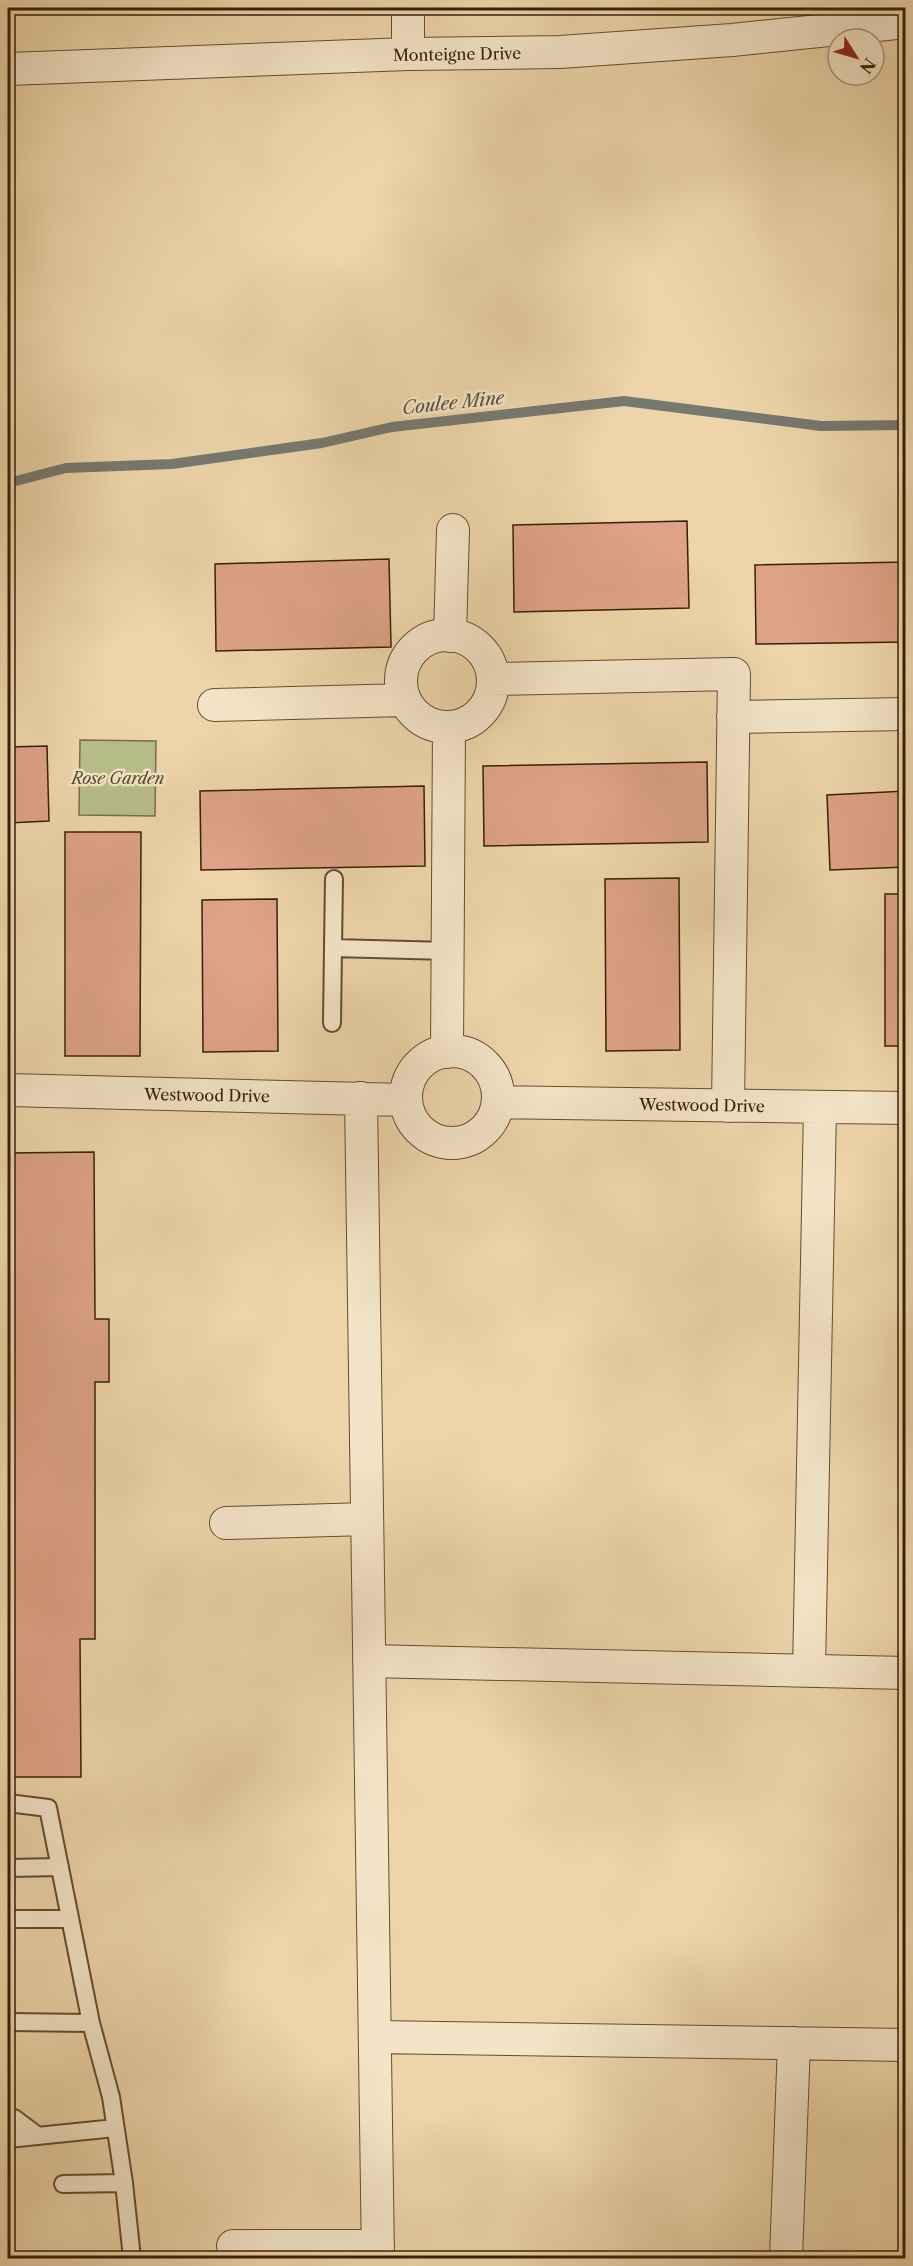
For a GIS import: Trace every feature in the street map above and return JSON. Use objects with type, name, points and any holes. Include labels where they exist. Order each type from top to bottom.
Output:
[{"type":"street","points":[[408,8],[408,54]]},
{"type":"street","name":"Monteigne Drive","points":[[8,69],[408,54],[560,52],[732,40],[906,22]]},
{"type":"street","points":[[450,636],[453,530]]},
{"type":"street","points":[[450,636],[465,639],[477,646],[486,657],[493,679],[489,700],[481,712],[469,721],[449,727],[426,723],[413,713],[405,700],[402,685],[403,669],[410,655],[421,644],[435,637],[450,636]]},
{"type":"street","points":[[493,679],[734,674],[728,1106]]},
{"type":"street","points":[[214,705],[405,700]]},
{"type":"street","points":[[734,717],[906,714]]},
{"type":"street","points":[[447,1052],[449,727]]},
{"type":"street","points":[[447,1052],[470,1054],[482,1062],[492,1073],[497,1086],[498,1102],[494,1116],[486,1128],[475,1137],[460,1142],[446,1143],[431,1138],[419,1128],[410,1115],[406,1100],[408,1084],[415,1070],[426,1059],[447,1052]]},
{"type":"street","name":"Westwood Drive","points":[[8,1090],[406,1100]]},
{"type":"street","points":[[233,2246],[378,2252],[361,1098]]},
{"type":"street","name":"Westwood Drive","points":[[498,1102],[906,1108]]},
{"type":"street","points":[[809,1671],[820,1108]]},
{"type":"street","points":[[226,1523],[367,1519]]},
{"type":"street","points":[[369,1661],[906,1673]]},
{"type":"street","points":[[375,2037],[906,2045]]},
{"type":"street","points":[[786,2259],[794,2043]]},
{"type":"lane","points":[[332,1023],[334,879]]},
{"type":"lane","points":[[333,948],[448,951]]},
{"type":"lane","points":[[8,1803],[48,1808],[91,2023],[111,2097],[124,2183],[132,2259]]},
{"type":"lane","points":[[8,1868],[60,1867]]},
{"type":"lane","points":[[8,1919],[70,1919]]},
{"type":"lane","points":[[8,2022],[91,2023]]},
{"type":"lane","points":[[8,2118],[14,2118],[38,2136]]},
{"type":"lane","points":[[8,2139],[115,2128]]},
{"type":"lane","points":[[63,2184],[124,2183]]},
{"type":"green space","name":"Rose Garden","points":[[80,740],[156,741],[155,816],[79,815]]},
{"type":"building","points":[[687,521],[689,608],[514,612],[513,525]]},
{"type":"building","points":[[389,559],[391,647],[216,651],[215,564]]},
{"type":"building","points":[[906,562],[906,642],[756,644],[755,565]]},
{"type":"building","points":[[47,746],[49,821],[8,823],[8,747]]},
{"type":"building","points":[[707,762],[708,842],[484,846],[483,766]]},
{"type":"building","points":[[424,786],[425,866],[201,870],[200,791]]},
{"type":"building","points":[[906,791],[906,867],[830,870],[827,795]]},
{"type":"building","points":[[65,832],[141,832],[140,1056],[65,1056]]},
{"type":"building","points":[[679,878],[680,1050],[606,1051],[605,879]]},
{"type":"building","points":[[885,894],[906,894],[906,1046],[885,1046]]},
{"type":"building","points":[[277,899],[278,1051],[203,1052],[202,900]]},
{"type":"building","points":[[94,1152],[95,1319],[109,1319],[109,1382],[95,1382],[95,1639],[80,1639],[81,1777],[8,1777],[8,1153]]},
{"type":"waterway","name":"Coulee Mine","points":[[8,483],[66,468],[172,464],[322,443],[392,427],[624,401],[821,426],[906,425]]}]
